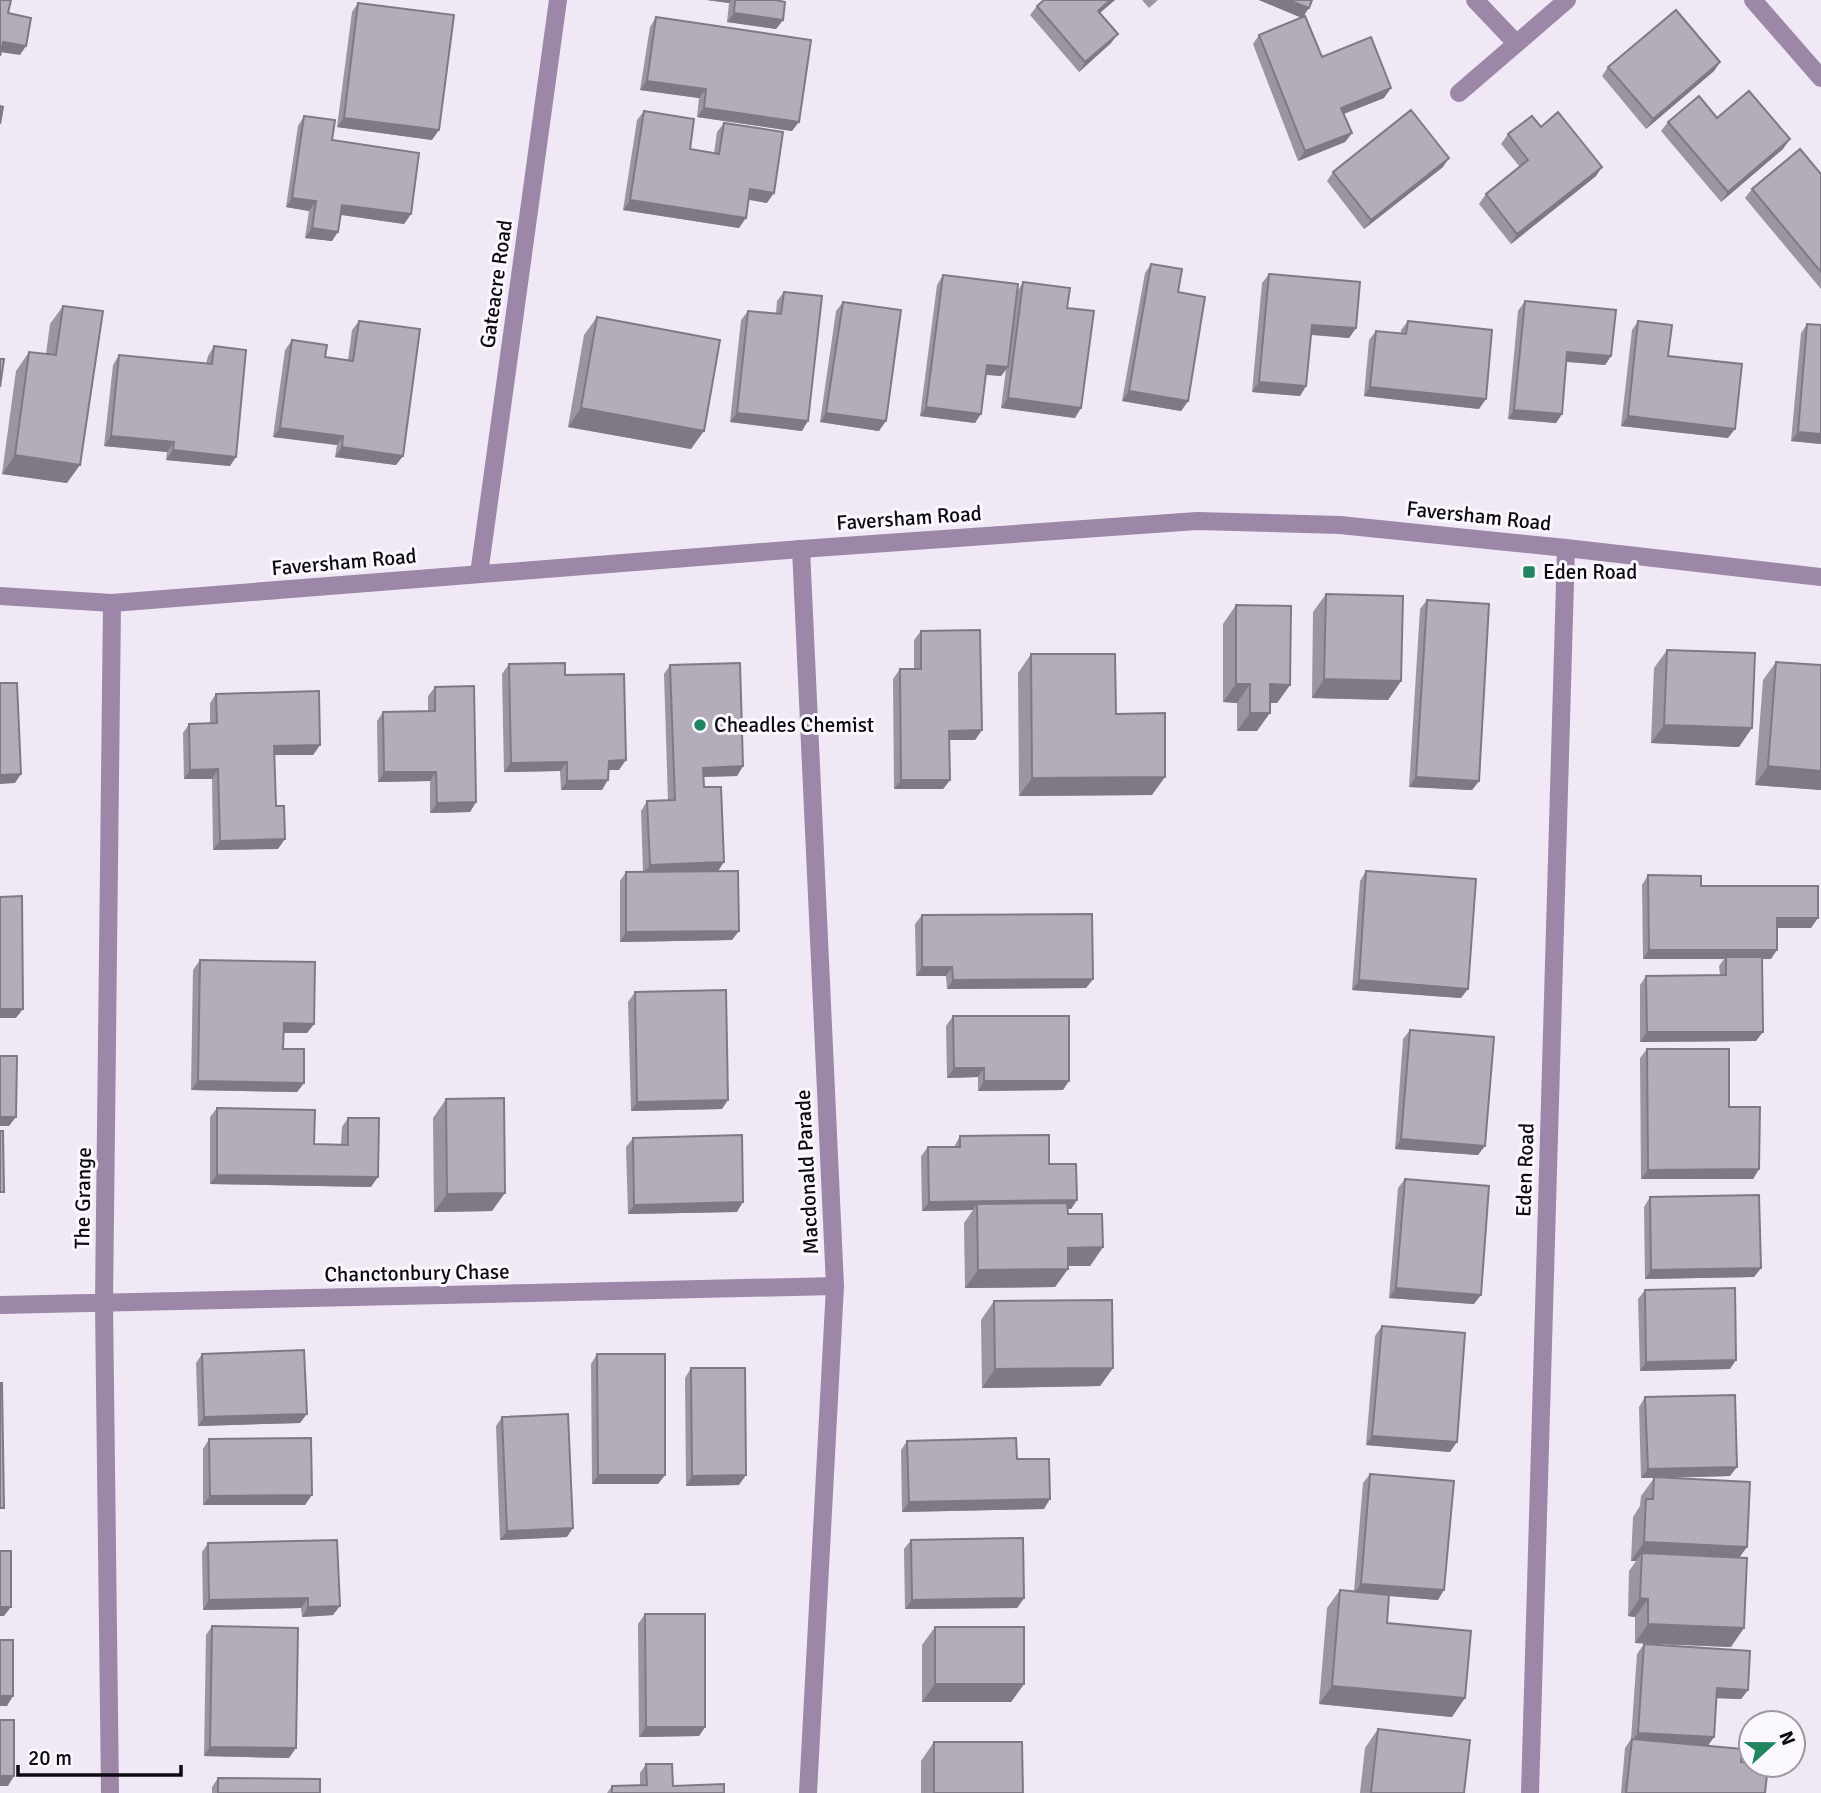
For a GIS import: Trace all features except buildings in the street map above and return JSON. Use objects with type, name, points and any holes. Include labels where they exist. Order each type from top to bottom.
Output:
[{"type":"street","name":"Gateacre Road","points":[[479,574],[558,0]]},
{"type":"street","points":[[1475,0],[1516,43]]},
{"type":"street","points":[[1460,93],[1567,0]]},
{"type":"street","points":[[1753,0],[1821,78]]},
{"type":"street","name":"Faversham Road","points":[[0,596],[112,603],[1197,520],[1340,525],[1821,577]]},
{"type":"street","name":"Eden Road","points":[[1530,1793],[1566,548]]},
{"type":"street","name":"Macdonald Parade","points":[[801,549],[835,1286],[808,1793]]},
{"type":"street","name":"The Grange","points":[[110,1793],[104,1303],[112,603]]},
{"type":"street","name":"Chanctonbury Chase","points":[[0,1305],[835,1286]]},
{"type":"place","name":"Eden Road","points":[[1529,572]]},
{"type":"place","name":"Cheadles Chemist","points":[[700,725]]}]
